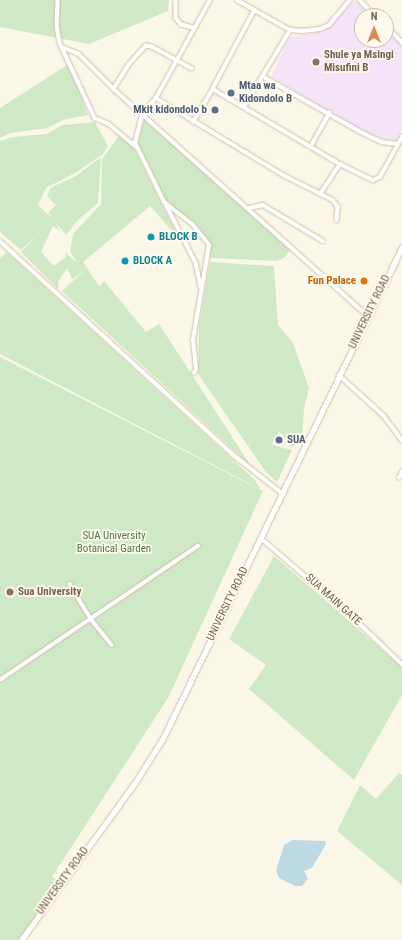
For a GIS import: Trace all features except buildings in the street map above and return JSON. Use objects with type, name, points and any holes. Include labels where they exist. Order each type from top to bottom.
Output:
[{"type":"main road","name":"UNIVERSITY ROAD","points":[[21,940],[136,781],[159,745],[402,247]]},
{"type":"street","points":[[58,0],[57,26],[62,47],[95,118],[109,124],[136,147],[196,263],[201,287]]},
{"type":"street","points":[[176,0],[176,18],[181,24],[194,28]]},
{"type":"street","points":[[136,147],[142,114],[156,98],[175,60],[210,0]]},
{"type":"street","points":[[237,0],[290,30],[312,31],[326,27],[350,0]]},
{"type":"street","points":[[360,0],[368,8]]},
{"type":"street","points":[[194,122],[255,10]]},
{"type":"street","points":[[244,107],[264,77],[290,30]]},
{"type":"street","points":[[394,34],[402,42]]},
{"type":"street","points":[[62,47],[78,54],[114,89],[249,208],[368,316]]},
{"type":"street","points":[[114,89],[145,47],[152,47],[192,69]]},
{"type":"street","points":[[264,77],[370,137],[398,144]]},
{"type":"street","points":[[213,89],[340,164],[367,178],[377,180],[402,137]]},
{"type":"street","points":[[156,98],[194,122],[221,136],[283,175],[337,204],[337,220]]},
{"type":"street","points":[[311,146],[329,113]]},
{"type":"street","points":[[320,194],[340,164]]},
{"type":"street","points":[[166,204],[193,225],[209,245],[193,340],[196,369],[194,373]]},
{"type":"street","points":[[249,208],[263,205],[324,240]]},
{"type":"street","points":[[0,241],[231,453],[282,493]]},
{"type":"street","points":[[340,375],[384,416],[402,440]]},
{"type":"street","points":[[399,478],[402,472]]},
{"type":"street","name":"SUA MAIN GATE","points":[[261,538],[357,621],[402,664]]},
{"type":"street","points":[[0,680],[198,546]]},
{"type":"street","points":[[70,584],[91,619],[112,645]]},
{"type":"shaded area","points":[[355,0],[364,8],[354,8],[354,48],[394,48],[394,36],[402,44],[402,131],[396,140],[378,137],[359,129],[271,77],[290,37],[324,31]]},
{"type":"green space","points":[[0,0],[169,0],[168,11],[89,44],[0,27]]},
{"type":"green space","points":[[69,64],[88,115],[63,120],[47,128],[11,133],[0,138],[0,108]]},
{"type":"green space","points":[[144,120],[291,249],[284,258],[277,261],[209,258],[211,246],[193,223],[165,201],[137,146]]},
{"type":"green space","points":[[95,122],[108,146],[103,154],[75,173],[46,188],[38,205],[53,219],[48,213],[56,205],[47,196],[50,188],[76,176],[101,157],[98,203],[77,221],[66,235],[55,222],[61,232],[53,226],[41,252],[54,266],[66,257],[65,252],[77,263],[70,251],[73,234],[101,204],[102,159],[119,136],[134,148],[180,240],[150,206],[83,262],[99,286],[104,281],[146,332],[159,324],[251,466],[62,291],[84,271],[72,279],[67,268],[58,282],[58,289],[21,252],[41,232],[21,250],[0,232],[0,141],[13,137],[47,134],[62,125]]},
{"type":"green space","points":[[7,252],[255,480],[260,489],[0,354],[0,258]]},
{"type":"green space","points":[[210,262],[274,266],[278,325],[293,343],[309,388],[304,409],[302,435],[305,439],[292,447],[279,431],[272,445],[292,450],[277,482],[266,472],[198,374],[199,325]]},
{"type":"green space","name":"SUA University Botanical Garden","points":[[0,357],[263,491],[168,698],[52,877],[61,882],[21,940],[0,940]]},
{"type":"green space","points":[[274,556],[402,667],[402,695],[354,780],[249,689],[266,665],[229,639]]},
{"type":"green space","points":[[399,773],[402,775],[402,885],[337,831],[360,785],[376,799]]},
{"type":"water","points":[[293,840],[325,841],[326,844],[312,868],[304,871],[308,879],[302,886],[295,886],[279,878],[276,870],[284,845]]},
{"type":"place","name":"Shule ya Msingi Misufini B","points":[[316,62]]},
{"type":"place","name":"Mtaa wa Kidondolo B","points":[[231,93]]},
{"type":"place","name":"Mkit kidondolo b","points":[[215,110]]},
{"type":"place","name":"BLOCK B","points":[[151,237]]},
{"type":"place","name":"BLOCK A","points":[[125,261]]},
{"type":"place","name":"Fun Palace","points":[[364,281]]},
{"type":"place","name":"SUA","points":[[279,440]]},
{"type":"place","name":"Sua University","points":[[10,592]]}]
